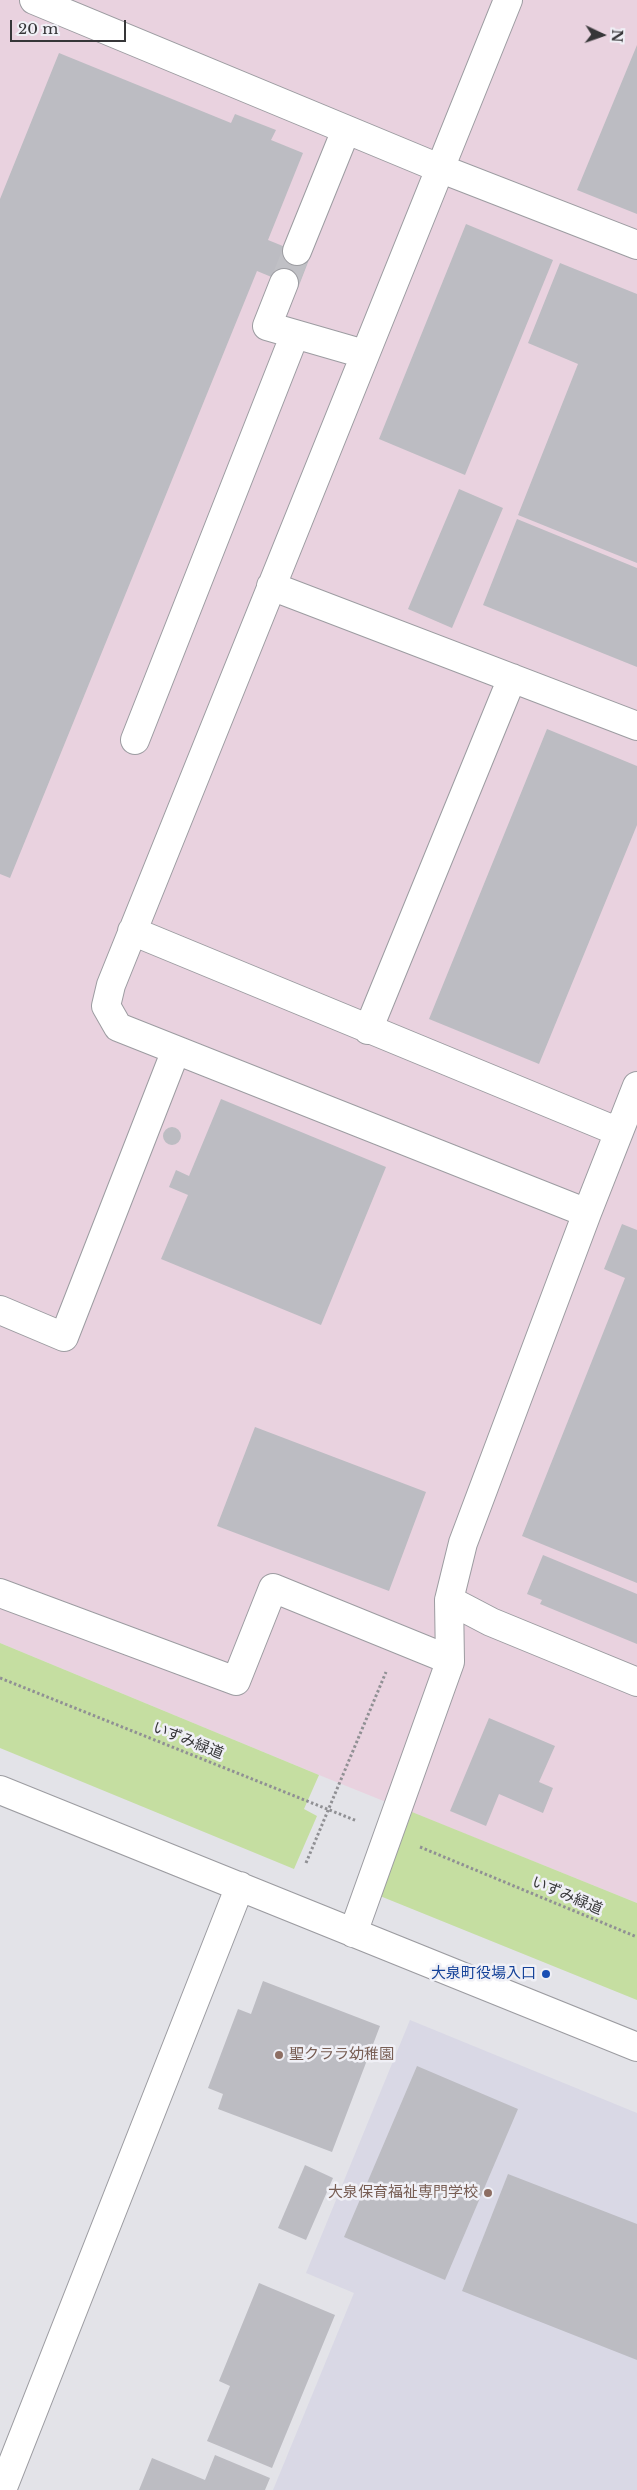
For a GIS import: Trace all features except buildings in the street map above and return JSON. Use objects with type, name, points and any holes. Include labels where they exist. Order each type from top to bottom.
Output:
[{"type":"street","points":[[34,0],[439,168],[637,245]]},
{"type":"street","points":[[508,0],[132,931],[111,985],[106,1006],[118,1027],[587,1213]]},
{"type":"street","points":[[297,251],[346,130]]},
{"type":"street","points":[[284,283],[266,326],[364,354]]},
{"type":"street","points":[[135,740],[295,334]]},
{"type":"street","points":[[271,586],[637,726]]},
{"type":"street","points":[[368,1030],[512,678]]},
{"type":"street","points":[[132,931],[619,1132]]},
{"type":"street","points":[[0,1310],[64,1337],[176,1050]]},
{"type":"street","points":[[353,1933],[450,1660],[449,1600],[462,1543],[637,1086]]},
{"type":"street","points":[[0,1593],[236,1681],[273,1588],[450,1660]]},
{"type":"street","points":[[449,1600],[491,1622],[637,1682]]},
{"type":"street","points":[[0,1790],[637,2047]]},
{"type":"street","points":[[2,2490],[240,1886]]},
{"type":"path","points":[[306,1863],[388,1666]]},
{"type":"path","name":"いずみ緑道","points":[[0,1678],[360,1822]]},
{"type":"path","name":"いずみ緑道","points":[[415,1845],[637,1937]]},
{"type":"shaded area","points":[[0,0],[637,0],[637,1903],[319,1775],[0,1643]]},
{"type":"shaded area","name":"大泉保育福祉専門学校","points":[[410,2020],[637,2113],[637,2490],[273,2490],[354,2293],[306,2273]]},
{"type":"green space","points":[[0,1643],[319,1775],[304,1809],[317,1816],[294,1869],[0,1748]]},
{"type":"green space","points":[[412,1812],[637,1903],[637,2000],[380,1896]]},
{"type":"tunnel","points":[[284,283],[297,251]]},
{"type":"place","name":"大泉町役場入口","points":[[546,1974]]},
{"type":"place","name":"聖クララ幼稚園","points":[[279,2055]]},
{"type":"place","name":"大泉保育福祉専門学校","points":[[488,2193]]}]
